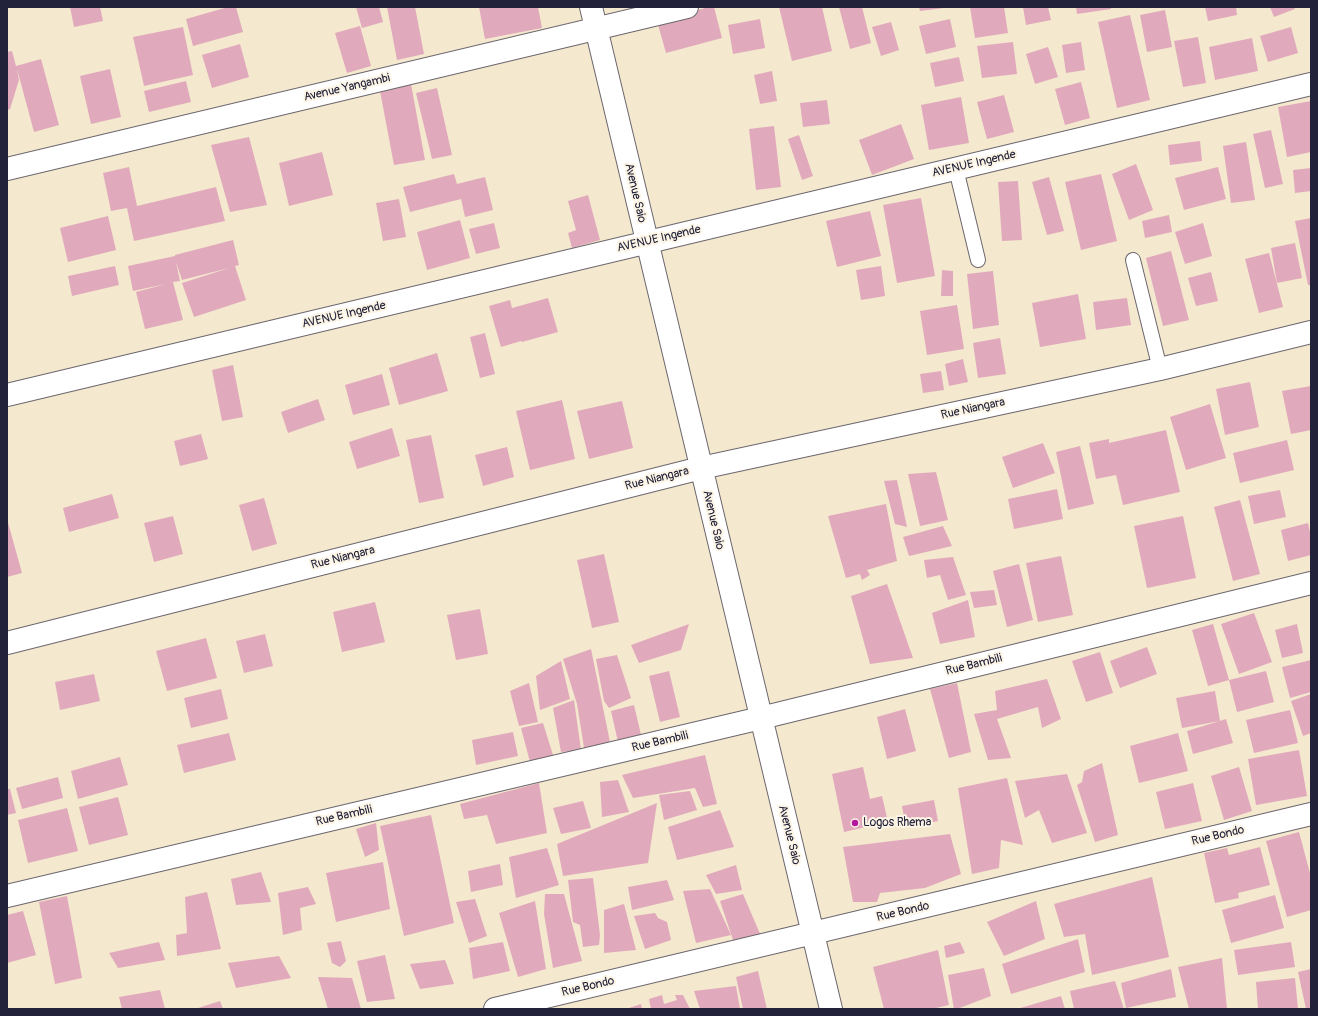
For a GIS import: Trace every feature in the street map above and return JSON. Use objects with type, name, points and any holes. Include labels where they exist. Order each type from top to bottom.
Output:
[{"type":"street","name":"Avenue Saio","points":[[591,7],[831,1009]]},
{"type":"street","name":"Avenue Yangambi","points":[[7,169],[687,7]]},
{"type":"street","name":"AVENUE Ingende","points":[[7,396],[1311,84]]},
{"type":"street","name":"Rue Niangara","points":[[7,643],[701,468],[1160,369],[1311,332]]},
{"type":"street","name":"Rue Bambili","points":[[7,896],[761,718],[1311,583]]},
{"type":"street","name":"Rue Bondo","points":[[495,1009],[1311,814]]},
{"type":"lane","points":[[956,169],[978,260]]},
{"type":"lane","points":[[1133,260],[1160,369]]},
{"type":"building","points":[[70,7],[100,7],[103,21],[74,27]]},
{"type":"building","points":[[228,7],[236,7],[243,32],[193,46],[186,19]]},
{"type":"building","points":[[356,7],[379,7],[383,22],[362,28]]},
{"type":"building","points":[[387,7],[415,7],[424,54],[397,60]]},
{"type":"building","points":[[479,7],[538,7],[542,28],[485,39]]},
{"type":"building","points":[[714,7],[722,38],[666,53],[657,21]]},
{"type":"building","points":[[779,7],[822,7],[832,51],[792,61]]},
{"type":"building","points":[[839,7],[862,7],[871,43],[850,49]]},
{"type":"building","points":[[919,7],[944,7],[944,8],[920,11]]},
{"type":"building","points":[[970,7],[1004,7],[1008,33],[975,38]]},
{"type":"building","points":[[1023,7],[1048,7],[1051,20],[1026,25]]},
{"type":"building","points":[[1076,7],[1111,7],[1111,9],[1077,14]]},
{"type":"building","points":[[1205,7],[1236,7],[1237,15],[1208,21]]},
{"type":"building","points":[[1270,7],[1294,7],[1295,9],[1274,17]]},
{"type":"building","points":[[1165,10],[1172,47],[1147,52],[1140,15]]},
{"type":"building","points":[[1130,15],[1150,100],[1117,108],[1098,22]]},
{"type":"building","points":[[760,19],[765,48],[733,54],[728,25]]},
{"type":"building","points":[[950,19],[956,47],[926,54],[919,26]]},
{"type":"building","points":[[891,22],[899,50],[881,56],[872,27]]},
{"type":"building","points":[[360,26],[371,66],[347,73],[335,33]]},
{"type":"building","points":[[183,27],[193,75],[144,86],[133,37]]},
{"type":"building","points":[[1291,27],[1298,53],[1268,62],[1260,36]]},
{"type":"building","points":[[1198,37],[1206,83],[1183,87],[1174,41]]},
{"type":"building","points":[[1252,38],[1258,71],[1215,80],[1209,47]]},
{"type":"building","points":[[1013,42],[1017,74],[982,78],[977,46]]},
{"type":"building","points":[[1081,42],[1085,70],[1066,73],[1062,45]]},
{"type":"building","points":[[240,44],[249,77],[212,88],[202,55]]},
{"type":"building","points":[[1048,47],[1058,77],[1035,84],[1026,54]]},
{"type":"building","points":[[12,51],[16,66],[41,59],[59,125],[34,132],[17,69],[19,80],[10,109],[7,110],[7,52]]},
{"type":"building","points":[[959,57],[964,81],[935,87],[930,63]]},
{"type":"building","points":[[110,69],[121,117],[91,124],[80,76]]},
{"type":"building","points":[[772,71],[777,101],[760,104],[754,75]]},
{"type":"building","points":[[186,81],[191,102],[149,112],[144,91]]},
{"type":"building","points":[[1081,82],[1090,118],[1065,125],[1055,89]]},
{"type":"building","points":[[411,84],[425,160],[394,165],[380,91]]},
{"type":"building","points":[[437,88],[452,155],[432,159],[416,93]]},
{"type":"building","points":[[1004,95],[1014,132],[987,139],[977,102]]},
{"type":"building","points":[[961,97],[969,143],[929,150],[921,105]]},
{"type":"building","points":[[827,100],[830,124],[803,127],[800,103]]},
{"type":"building","points":[[1311,101],[1311,152],[1287,157],[1278,107]]},
{"type":"building","points":[[901,124],[914,159],[872,175],[859,140]]},
{"type":"building","points":[[774,126],[781,187],[756,190],[749,129]]},
{"type":"building","points":[[1271,130],[1283,184],[1265,188],[1253,134]]},
{"type":"building","points":[[799,135],[813,176],[802,180],[788,139]]},
{"type":"building","points":[[249,137],[267,205],[230,212],[211,145]]},
{"type":"building","points":[[1200,141],[1202,161],[1170,165],[1168,145]]},
{"type":"building","points":[[1246,142],[1255,200],[1231,203],[1223,146]]},
{"type":"building","points":[[322,152],[333,195],[289,206],[279,163]]},
{"type":"building","points":[[1136,164],[1153,210],[1129,220],[1112,174]]},
{"type":"building","points":[[129,167],[137,206],[216,187],[225,221],[134,241],[127,208],[111,211],[103,173]]},
{"type":"building","points":[[1218,167],[1226,199],[1184,210],[1175,178]]},
{"type":"building","points":[[1311,168],[1311,191],[1295,193],[1293,170]]},
{"type":"building","points":[[454,174],[457,184],[485,177],[493,210],[465,217],[461,199],[410,212],[403,187]]},
{"type":"building","points":[[1101,174],[1117,241],[1081,250],[1065,182]]},
{"type":"building","points":[[1049,177],[1064,231],[1047,235],[1032,182]]},
{"type":"building","points":[[1018,181],[1022,240],[1002,241],[998,182]]},
{"type":"building","points":[[588,195],[600,240],[572,248],[568,233],[576,230],[568,201]]},
{"type":"building","points":[[921,198],[935,276],[897,283],[883,205]]},
{"type":"building","points":[[399,199],[406,237],[383,241],[376,203]]},
{"type":"building","points":[[870,211],[881,256],[837,267],[826,221]]},
{"type":"building","points":[[1169,215],[1172,232],[1145,238],[1142,221]]},
{"type":"building","points":[[108,216],[116,250],[68,262],[60,228]]},
{"type":"building","points":[[1311,218],[1311,285],[1308,285],[1295,221]]},
{"type":"building","points":[[460,220],[470,258],[427,270],[417,232]]},
{"type":"building","points":[[494,223],[500,248],[476,254],[469,229]]},
{"type":"building","points":[[1203,223],[1212,256],[1185,264],[1175,232]]},
{"type":"building","points":[[233,240],[239,265],[235,266],[246,300],[194,317],[182,283],[229,268],[182,280],[176,262],[180,281],[173,282],[183,320],[145,329],[136,292],[166,284],[133,291],[128,266],[175,256]]},
{"type":"building","points":[[1295,243],[1302,278],[1277,283],[1271,248]]},
{"type":"building","points":[[1171,251],[1189,320],[1163,326],[1146,258]]},
{"type":"building","points":[[1269,253],[1283,307],[1259,313],[1245,259]]},
{"type":"building","points":[[115,266],[119,285],[72,296],[68,276]]},
{"type":"building","points":[[881,266],[885,296],[861,300],[856,270]]},
{"type":"building","points":[[942,270],[953,271],[953,296],[941,296]]},
{"type":"building","points":[[993,271],[999,325],[973,329],[967,274]]},
{"type":"building","points":[[1211,272],[1218,301],[1196,306],[1188,278]]},
{"type":"building","points":[[1078,294],[1086,339],[1040,347],[1032,303]]},
{"type":"building","points":[[548,298],[558,332],[501,347],[489,306],[510,300],[512,308]]},
{"type":"building","points":[[1127,298],[1131,325],[1096,330],[1093,302]]},
{"type":"building","points":[[957,305],[964,349],[927,355],[920,311]]},
{"type":"building","points":[[485,333],[495,374],[480,378],[470,337]]},
{"type":"building","points":[[1000,338],[1006,374],[978,378],[973,343]]},
{"type":"building","points":[[437,353],[448,391],[399,405],[389,368]]},
{"type":"building","points":[[963,359],[968,382],[949,386],[945,364]]},
{"type":"building","points":[[233,365],[243,417],[222,421],[212,370]]},
{"type":"building","points":[[941,371],[944,390],[923,393],[920,374]]},
{"type":"building","points":[[382,374],[390,405],[353,415],[345,385]]},
{"type":"building","points":[[1250,382],[1259,427],[1225,435],[1216,389]]},
{"type":"building","points":[[1311,386],[1311,430],[1291,434],[1282,391]]},
{"type":"building","points":[[318,399],[325,420],[288,433],[281,412]]},
{"type":"building","points":[[562,400],[575,459],[530,470],[516,411]]},
{"type":"building","points":[[622,401],[633,448],[589,459],[577,411]]},
{"type":"building","points":[[1210,404],[1226,458],[1186,470],[1170,417]]},
{"type":"building","points":[[392,428],[400,456],[357,469],[349,442]]},
{"type":"building","points":[[1166,430],[1180,492],[1123,505],[1116,475],[1096,479],[1089,443],[1109,439],[1109,443]]},
{"type":"building","points":[[201,434],[208,459],[180,466],[174,441]]},
{"type":"building","points":[[431,435],[444,498],[419,503],[406,440]]},
{"type":"building","points":[[1287,440],[1294,470],[1240,483],[1233,453]]},
{"type":"building","points":[[1043,443],[1055,473],[1013,488],[1002,457]]},
{"type":"building","points":[[1080,446],[1094,504],[1068,510],[1056,452]]},
{"type":"building","points":[[507,447],[514,477],[483,486],[475,455]]},
{"type":"building","points":[[936,472],[948,520],[920,526],[908,474]]},
{"type":"building","points":[[897,480],[907,527],[895,524],[884,481]]},
{"type":"building","points":[[1057,489],[1063,519],[1014,529],[1008,499]]},
{"type":"building","points":[[1280,490],[1286,517],[1254,524],[1248,496]]},
{"type":"building","points":[[112,494],[119,518],[69,532],[63,508]]},
{"type":"building","points":[[264,498],[277,544],[252,551],[239,505]]},
{"type":"building","points":[[1240,500],[1260,574],[1233,581],[1214,507]]},
{"type":"building","points":[[886,504],[897,561],[867,570],[870,575],[862,580],[860,574],[846,578],[828,516]]},
{"type":"building","points":[[173,516],[183,554],[154,562],[144,523]]},
{"type":"building","points":[[1183,516],[1196,578],[1147,588],[1134,526]]},
{"type":"building","points":[[7,519],[22,573],[7,577]]},
{"type":"building","points":[[1308,523],[1311,537],[1311,555],[1288,561],[1281,530]]},
{"type":"building","points":[[943,526],[952,546],[909,556],[903,537]]},
{"type":"building","points":[[604,554],[619,622],[592,628],[577,560]]},
{"type":"building","points":[[1061,556],[1073,615],[1038,622],[1026,563]]},
{"type":"building","points":[[953,557],[966,595],[948,600],[940,575],[927,578],[924,560]]},
{"type":"building","points":[[1019,564],[1033,620],[1007,627],[993,571]]},
{"type":"building","points":[[887,584],[913,658],[870,664],[851,596]]},
{"type":"building","points":[[994,590],[997,605],[974,608],[970,592]]},
{"type":"building","points":[[968,600],[975,637],[940,644],[932,613]]},
{"type":"building","points":[[375,602],[385,642],[342,652],[333,612]]},
{"type":"building","points":[[480,609],[488,654],[456,660],[447,615]]},
{"type":"building","points":[[1254,613],[1272,662],[1239,674],[1221,624]]},
{"type":"building","points":[[689,624],[681,650],[639,663],[631,645]]},
{"type":"building","points":[[1213,624],[1229,680],[1208,686],[1192,630]]},
{"type":"building","points":[[1297,624],[1303,653],[1282,658],[1275,630]]},
{"type":"building","points":[[265,634],[273,666],[244,673],[236,641]]},
{"type":"building","points":[[206,638],[217,678],[167,691],[156,651]]},
{"type":"building","points":[[1147,647],[1157,674],[1120,688],[1110,661]]},
{"type":"building","points":[[591,649],[611,747],[585,754],[577,704],[563,659]]},
{"type":"building","points":[[1100,652],[1113,693],[1086,702],[1072,661]]},
{"type":"building","points":[[617,655],[631,698],[609,708],[604,701],[596,659]]},
{"type":"building","points":[[1311,660],[1311,692],[1290,698],[1282,667]]},
{"type":"building","points":[[561,661],[570,699],[540,710],[536,676]]},
{"type":"building","points":[[669,671],[680,717],[660,722],[649,676]]},
{"type":"building","points":[[1266,671],[1274,702],[1237,712],[1229,680]]},
{"type":"building","points":[[94,674],[100,701],[60,710],[55,682]]},
{"type":"building","points":[[1047,679],[1061,719],[1042,728],[1038,707],[997,719],[1011,758],[988,760],[974,714],[997,710],[995,691]]},
{"type":"building","points":[[529,683],[538,722],[519,726],[510,691]]},
{"type":"building","points":[[957,683],[971,752],[949,758],[930,689]]},
{"type":"building","points":[[221,689],[228,719],[191,728],[184,698]]},
{"type":"building","points":[[1215,691],[1220,721],[1182,728],[1176,698]]},
{"type":"building","points":[[1311,694],[1311,733],[1303,736],[1291,701]]},
{"type":"building","points":[[574,700],[581,750],[561,752],[553,708]]},
{"type":"building","points":[[634,705],[642,739],[618,742],[611,711]]},
{"type":"building","points":[[905,709],[916,751],[887,759],[877,717]]},
{"type":"building","points":[[1290,710],[1298,743],[1254,753],[1246,720]]},
{"type":"building","points":[[1226,719],[1233,743],[1193,754],[1187,731]]},
{"type":"building","points":[[543,723],[553,755],[530,762],[521,728]]},
{"type":"building","points":[[513,732],[518,756],[476,765],[472,740]]},
{"type":"building","points":[[229,733],[236,760],[184,773],[177,745]]},
{"type":"building","points":[[1178,733],[1188,771],[1139,783],[1130,746]]},
{"type":"building","points":[[1299,750],[1307,796],[1256,805],[1248,759]]},
{"type":"building","points":[[705,755],[717,804],[703,807],[695,788],[633,798],[622,775]]},
{"type":"building","points":[[120,757],[128,785],[78,799],[71,771]]},
{"type":"building","points":[[1102,763],[1118,835],[1095,842],[1077,785],[1082,782],[1084,771]]},
{"type":"building","points":[[863,767],[870,799],[882,796],[888,822],[844,832],[832,774]]},
{"type":"building","points":[[1239,767],[1252,811],[1224,820],[1211,776]]},
{"type":"building","points":[[1067,774],[1087,833],[1052,843],[1039,810],[1025,818],[1015,781]]},
{"type":"building","points":[[58,777],[63,798],[22,809],[16,788]]},
{"type":"building","points":[[1007,778],[1023,845],[1001,840],[999,868],[972,874],[958,788]]},
{"type":"building","points":[[618,780],[629,812],[602,817],[600,782]]},
{"type":"building","points":[[539,783],[547,833],[496,844],[487,815],[464,819],[460,804]]},
{"type":"building","points":[[1193,783],[1202,821],[1165,829],[1156,792]]},
{"type":"building","points":[[7,789],[10,789],[16,813],[7,815]]},
{"type":"building","points":[[690,791],[697,810],[664,820],[659,795]]},
{"type":"building","points":[[118,797],[128,835],[89,845],[79,807]]},
{"type":"building","points":[[934,800],[938,821],[906,828],[902,806]]},
{"type":"building","points":[[583,801],[591,828],[561,834],[553,808]]},
{"type":"building","points":[[657,803],[648,863],[563,876],[557,844]]},
{"type":"building","points":[[67,808],[78,851],[28,863],[18,820]]},
{"type":"building","points":[[720,810],[734,847],[677,860],[668,827]]},
{"type":"building","points":[[431,815],[454,923],[404,936],[380,826]]},
{"type":"building","points":[[376,823],[379,850],[365,857],[356,829]]},
{"type":"building","points":[[1299,832],[1311,877],[1311,910],[1287,917],[1266,841]]},
{"type":"building","points":[[950,834],[961,874],[925,888],[880,893],[877,902],[853,902],[843,847]]},
{"type":"building","points":[[1260,847],[1270,885],[1238,893],[1239,898],[1215,903],[1204,853],[1227,848],[1229,855]]},
{"type":"building","points":[[547,848],[559,885],[516,898],[509,857]]},
{"type":"building","points":[[383,862],[390,909],[336,922],[326,873]]},
{"type":"building","points":[[500,864],[503,885],[471,892],[468,871]]},
{"type":"building","points":[[736,865],[742,890],[716,894],[706,875]]},
{"type":"building","points":[[261,872],[271,902],[236,905],[231,879]]},
{"type":"building","points":[[1152,877],[1169,957],[1092,975],[1085,934],[1064,937],[1054,904]]},
{"type":"building","points":[[593,878],[600,935],[599,945],[583,947],[580,925],[573,922],[568,880]]},
{"type":"building","points":[[667,880],[674,900],[632,910],[628,887]]},
{"type":"building","points":[[308,887],[316,904],[300,908],[302,930],[283,935],[278,893]]},
{"type":"building","points":[[710,889],[731,935],[696,943],[683,891]]},
{"type":"building","points":[[207,892],[221,949],[177,956],[176,935],[187,933],[185,897]]},
{"type":"building","points":[[545,894],[564,894],[582,961],[553,968],[544,914]]},
{"type":"building","points":[[743,894],[761,936],[734,943],[720,901]]},
{"type":"building","points":[[1275,895],[1284,928],[1231,943],[1222,910]]},
{"type":"building","points":[[67,896],[82,978],[55,984],[39,902]]},
{"type":"building","points":[[475,899],[487,936],[469,943],[456,902]]},
{"type":"building","points":[[535,901],[546,969],[518,977],[499,913]]},
{"type":"building","points":[[1036,901],[1045,939],[1004,956],[987,922]]},
{"type":"building","points":[[624,904],[636,950],[604,953],[604,910]]},
{"type":"building","points":[[23,911],[36,955],[7,963],[7,915]]},
{"type":"building","points":[[655,913],[658,918],[667,922],[671,940],[645,949],[634,916]]},
{"type":"building","points":[[1078,939],[1085,972],[1011,994],[1002,964]]},
{"type":"building","points":[[341,941],[346,961],[340,967],[332,963],[327,943]]},
{"type":"building","points":[[159,942],[165,960],[118,968],[109,953]]},
{"type":"building","points":[[503,942],[510,971],[473,979],[469,948]]},
{"type":"building","points":[[960,942],[965,953],[946,958],[944,946]]},
{"type":"building","points":[[1291,942],[1295,967],[1238,975],[1234,950]]},
{"type":"building","points":[[938,950],[949,1005],[932,1009],[884,1009],[873,967]]},
{"type":"building","points":[[385,955],[395,999],[367,1002],[357,961]]},
{"type":"building","points":[[279,956],[291,978],[236,988],[228,963]]},
{"type":"building","points":[[1222,958],[1227,1009],[1189,1009],[1178,967]]},
{"type":"building","points":[[445,960],[454,984],[420,989],[410,964]]},
{"type":"building","points":[[984,968],[991,996],[954,1009],[948,975]]},
{"type":"building","points":[[1171,969],[1176,997],[1126,1008],[1121,983]]},
{"type":"building","points":[[1311,969],[1311,1009],[1306,1009],[1298,972]]},
{"type":"building","points":[[758,971],[767,1009],[743,1009],[736,977]]},
{"type":"building","points":[[318,977],[352,978],[361,1009],[328,1009]]},
{"type":"building","points":[[1295,978],[1298,1009],[1258,1009],[1256,982]]},
{"type":"building","points":[[1115,981],[1124,1009],[1074,1009],[1070,991]]},
{"type":"building","points":[[736,986],[740,1009],[700,1009],[694,991]]},
{"type":"building","points":[[160,990],[165,1009],[122,1009],[119,997]]},
{"type":"building","points":[[662,995],[664,1004],[677,1000],[675,995],[683,995],[690,1009],[651,1009],[649,999]]},
{"type":"building","points":[[1061,996],[1065,1009],[1017,1009]]},
{"type":"building","points":[[220,1001],[223,1009],[195,1009]]},
{"type":"building","points":[[641,1004],[642,1009],[626,1009]]},
{"type":"place","name":"Logos Rhema","points":[[855,823]]}]
